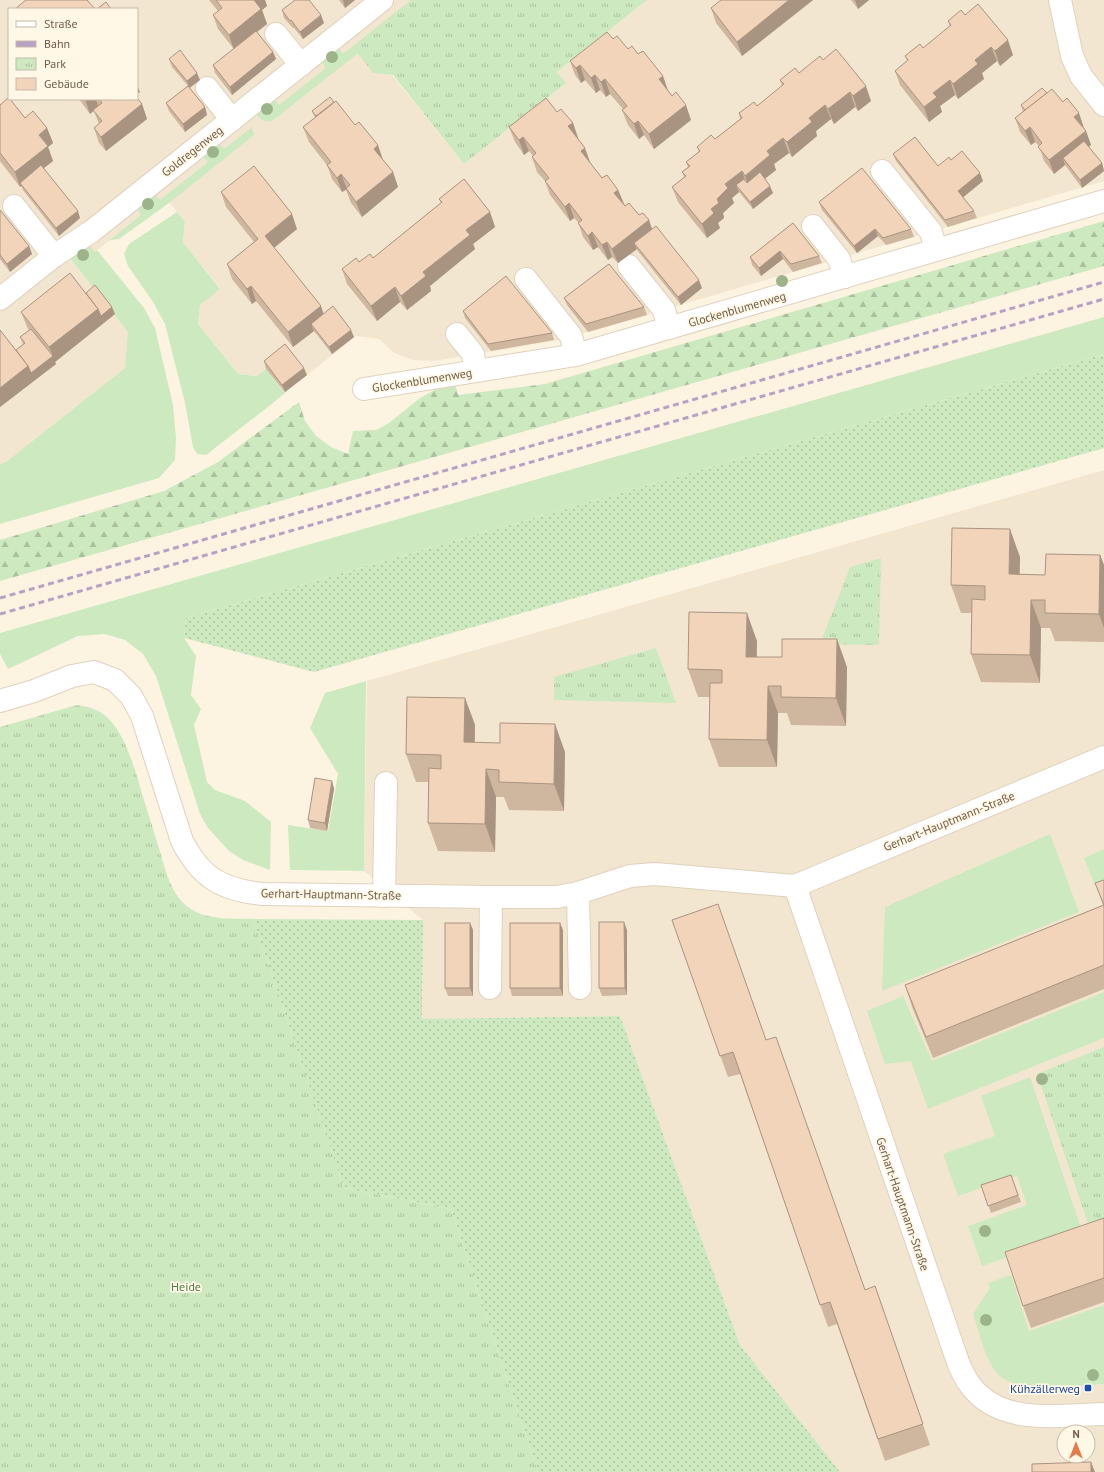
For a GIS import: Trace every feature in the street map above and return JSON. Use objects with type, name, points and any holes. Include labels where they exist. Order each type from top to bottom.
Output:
[{"type":"street","name":"Goldregenweg","points":[[0,299],[54,256],[92,231],[382,0]]},
{"type":"street","points":[[1060,0],[1072,56],[1081,76],[1104,105]]},
{"type":"street","points":[[276,34],[301,65]]},
{"type":"street","points":[[207,88],[232,120]]},
{"type":"street","points":[[882,171],[931,232],[936,250]]},
{"type":"street","name":"Glockenblumenweg","points":[[364,389],[576,355],[1104,201]]},
{"type":"street","points":[[14,206],[54,256]]},
{"type":"street","points":[[813,226],[839,259],[845,277]]},
{"type":"street","points":[[629,266],[664,310],[669,328]]},
{"type":"street","points":[[526,279],[572,336],[576,355]]},
{"type":"street","points":[[457,334],[473,354],[476,371]]},
{"type":"street","name":"Gerhart-Hauptmann-Straße","points":[[0,701],[34,691],[72,676],[94,672],[115,680],[131,696],[142,716],[182,841],[190,855],[200,868],[212,878],[227,887],[243,892],[263,894],[557,897],[578,893],[630,876],[655,874],[795,886],[1104,757]]},
{"type":"street","points":[[384,896],[386,783]]},
{"type":"street","name":"Gerhart-Hauptmann-Straße","points":[[795,886],[959,1365],[968,1382],[982,1397],[994,1405],[1021,1415],[1042,1416],[1104,1414]]},
{"type":"street","points":[[578,893],[580,988]]},
{"type":"street","points":[[490,988],[491,897]]},
{"type":"shaded area","points":[[0,0],[412,0],[373,73],[392,75],[464,164],[566,83],[557,72],[647,0],[1104,0],[1104,181],[554,341],[434,361],[413,360],[394,353],[379,339],[356,336],[285,393],[266,369],[257,376],[238,374],[198,324],[200,305],[220,288],[183,242],[185,222],[165,197],[95,252],[71,259],[129,332],[125,368],[6,462],[0,464]]},
{"type":"shaded area","points":[[1104,470],[1104,1472],[840,1472],[740,1345],[620,1016],[422,1019],[423,920],[364,871],[367,681]]},
{"type":"green space","points":[[411,0],[443,0],[395,24],[272,121],[264,121],[255,112],[273,98],[279,105],[326,68],[320,60],[338,47],[343,54]]},
{"type":"green space","points":[[412,0],[647,0],[557,72],[566,83],[464,164],[393,75],[373,73],[353,47]]},
{"type":"green space","points":[[252,127],[254,135],[169,203],[119,239],[110,240],[141,215],[136,207],[154,193],[160,200],[208,162],[202,155],[218,142],[224,149]]},
{"type":"green space","points":[[177,212],[185,222],[183,242],[220,289],[200,305],[198,324],[238,374],[257,376],[266,369],[285,393],[206,455],[197,454],[193,447],[185,403],[165,324],[153,302],[128,266],[124,254],[129,244]]},
{"type":"green space","points":[[1104,221],[1104,266],[0,581],[0,540],[164,491],[218,462],[299,402],[305,421],[316,436],[331,447],[348,454],[353,431],[376,430],[389,423],[420,398],[440,387],[455,383],[458,395],[545,384]]},
{"type":"green space","points":[[89,245],[95,252],[97,250],[144,308],[155,328],[173,405],[176,438],[175,460],[159,478],[0,524],[0,464],[6,462],[125,368],[128,332],[71,259]]},
{"type":"green space","points":[[1104,317],[1104,354],[186,618],[184,638],[196,656],[191,695],[201,709],[194,725],[207,782],[215,790],[245,801],[271,822],[270,870],[243,860],[229,851],[208,828],[200,814],[156,676],[143,654],[125,640],[105,634],[78,636],[8,669],[0,654],[0,633]]},
{"type":"green space","points":[[1104,354],[1104,448],[314,672],[184,638],[186,618]]},
{"type":"green space","points":[[881,558],[879,645],[820,644],[850,567]]},
{"type":"green space","points":[[656,648],[676,703],[554,700],[554,677]]},
{"type":"green space","points":[[366,681],[364,871],[290,870],[288,825],[328,831],[338,774],[310,728],[325,693]]},
{"type":"green space","name":"Heide","points":[[77,705],[93,709],[104,714],[120,734],[134,765],[168,876],[174,890],[182,902],[195,911],[211,917],[253,919],[344,1188],[451,1209],[538,1472],[0,1472],[0,727]]},
{"type":"green space","points":[[1050,834],[1079,912],[882,991],[885,907]]},
{"type":"green space","points":[[1104,849],[1104,882],[1095,885],[1084,858]]},
{"type":"green space","points":[[253,919],[423,920],[422,1019],[620,1016],[740,1345],[840,1472],[538,1472],[451,1209],[344,1188]]},
{"type":"green space","points":[[1104,992],[1104,1038],[928,1109],[911,1061],[885,1064],[867,1011],[903,996],[932,1061]]},
{"type":"green space","points":[[1104,1047],[1104,1224],[1090,1229],[1037,1074]]},
{"type":"green space","points":[[1030,1077],[1082,1231],[982,1266],[968,1226],[1027,1205],[1017,1176],[958,1196],[943,1154],[995,1136],[981,1096]]},
{"type":"green space","points":[[1011,1275],[1029,1331],[1104,1305],[1104,1384],[1052,1387],[1025,1386],[1004,1379],[997,1373],[986,1356],[973,1314],[990,1288],[988,1283]]},
{"type":"building","points":[[26,0],[87,0],[94,8],[16,8]]},
{"type":"building","points":[[216,0],[254,0],[261,9],[229,35],[213,15],[222,8]]},
{"type":"building","points":[[295,0],[309,0],[321,15],[300,32],[282,10]]},
{"type":"building","points":[[721,0],[789,0],[737,42],[711,8]]},
{"type":"building","points":[[106,2],[110,8],[98,8]]},
{"type":"building","points":[[978,4],[1008,40],[995,51],[991,47],[975,60],[978,64],[953,84],[950,80],[933,93],[937,97],[924,107],[895,71],[908,60],[905,56],[920,44],[923,48],[951,25],[948,21],[961,10],[965,15]]},
{"type":"building","points":[[256,31],[273,52],[230,87],[213,65]]},
{"type":"building","points":[[607,32],[613,39],[617,36],[628,49],[632,46],[638,54],[643,51],[663,76],[659,79],[672,96],[676,92],[686,105],[649,134],[638,121],[634,124],[622,110],[627,106],[605,79],[601,82],[595,75],[591,78],[580,65],[576,68],[570,61]]},
{"type":"building","points":[[836,49],[866,86],[853,96],[850,92],[828,109],[825,105],[809,118],[812,122],[787,142],[783,138],[767,151],[770,155],[745,176],[742,171],[725,184],[728,188],[717,199],[719,203],[711,209],[714,213],[702,224],[672,187],[686,176],[682,172],[690,166],[686,162],[700,151],[697,147],[711,135],[715,139],[742,118],[739,113],[754,102],[757,106],[784,84],[780,80],[795,68],[799,73],[820,56],[823,60]]},
{"type":"building","points":[[180,50],[197,73],[187,81],[169,59]]},
{"type":"building","points":[[188,86],[205,107],[183,124],[166,103]]},
{"type":"building","points":[[1042,88],[1047,93],[1025,110],[1021,105]]},
{"type":"building","points":[[1052,89],[1063,102],[1067,98],[1079,113],[1074,117],[1086,131],[1049,160],[1038,147],[1042,143],[1030,127],[1025,131],[1015,118]]},
{"type":"building","points":[[330,97],[334,102],[316,116],[312,111]]},
{"type":"building","points":[[8,98],[8,100],[11,100],[25,118],[33,111],[47,128],[39,135],[48,146],[15,172],[0,153],[0,105]]},
{"type":"building","points":[[546,98],[557,112],[561,109],[573,123],[568,126],[585,148],[581,151],[602,178],[607,175],[618,190],[614,193],[625,206],[629,203],[639,215],[643,213],[649,220],[612,249],[607,242],[602,245],[592,232],[588,236],[578,223],[582,220],[569,203],[565,207],[545,181],[549,178],[532,157],[536,153],[523,137],[519,140],[509,127]]},
{"type":"building","points":[[138,99],[142,104],[101,137],[94,128],[102,121],[93,110],[102,103],[100,100]]},
{"type":"building","points":[[336,101],[355,125],[359,122],[378,145],[374,149],[393,172],[356,202],[346,188],[350,185],[341,174],[337,178],[327,165],[331,162],[303,127]]},
{"type":"building","points":[[915,137],[938,166],[949,157],[951,160],[962,151],[980,173],[958,191],[974,211],[945,220],[893,154]]},
{"type":"building","points":[[1084,141],[1102,163],[1080,180],[1063,158]]},
{"type":"building","points":[[41,165],[78,211],[56,228],[20,183]]},
{"type":"building","points":[[254,166],[292,214],[265,236],[321,306],[288,332],[251,286],[247,289],[227,264],[258,239],[221,192]]},
{"type":"building","points":[[862,168],[911,229],[883,238],[875,229],[854,246],[819,202]]},
{"type":"building","points":[[760,172],[770,186],[750,202],[736,185],[744,179],[747,183]]},
{"type":"building","points":[[464,179],[490,212],[466,230],[470,235],[423,272],[426,276],[401,296],[395,287],[371,306],[342,269],[356,258],[359,262],[370,254],[373,258],[442,202],[439,199]]},
{"type":"building","points":[[0,210],[29,246],[7,264],[0,255]]},
{"type":"building","points":[[793,223],[819,256],[791,264],[780,251],[759,268],[750,257]]},
{"type":"building","points":[[656,226],[699,280],[678,297],[634,243]]},
{"type":"building","points":[[609,264],[644,307],[586,324],[564,298]]},
{"type":"building","points":[[70,273],[98,309],[49,347],[21,312]]},
{"type":"building","points":[[506,276],[552,333],[488,344],[463,311]]},
{"type":"building","points":[[95,285],[112,307],[101,316],[98,309],[86,293]]},
{"type":"building","points":[[333,306],[351,330],[329,347],[311,324]]},
{"type":"building","points":[[31,329],[53,356],[31,373],[28,366],[16,350],[25,343],[20,337]]},
{"type":"building","points":[[0,330],[28,366],[0,388]]},
{"type":"building","points":[[285,344],[304,368],[282,385],[264,361]]},
{"type":"building","points":[[952,528],[1010,529],[1009,574],[1045,575],[1046,554],[1100,555],[1099,614],[1045,613],[1045,600],[1031,600],[1030,655],[971,654],[972,599],[985,600],[985,586],[951,585]]},
{"type":"building","points":[[689,612],[747,613],[746,657],[782,657],[782,639],[837,639],[836,698],[781,697],[781,686],[768,686],[767,740],[709,739],[710,683],[722,683],[722,670],[688,669]]},
{"type":"building","points":[[407,697],[465,698],[464,742],[500,743],[500,723],[555,724],[554,784],[499,782],[499,770],[486,769],[485,824],[428,823],[429,768],[441,769],[441,755],[406,754]]},
{"type":"building","points":[[315,778],[332,781],[325,823],[308,820]]},
{"type":"building","points":[[1104,880],[1104,905],[1095,883]]},
{"type":"building","points":[[718,904],[766,1040],[776,1037],[865,1290],[875,1286],[923,1424],[878,1439],[830,1302],[820,1305],[733,1052],[720,1056],[672,920]]},
{"type":"building","points":[[1104,905],[1104,965],[926,1037],[905,985]]},
{"type":"building","points":[[599,922],[624,922],[625,988],[599,988]]},
{"type":"building","points":[[445,923],[470,923],[470,988],[445,988]]},
{"type":"building","points":[[510,923],[560,923],[560,988],[510,988]]},
{"type":"building","points":[[1011,1175],[1018,1195],[988,1206],[981,1185]]},
{"type":"building","points":[[1104,1218],[1104,1278],[1023,1306],[1005,1252]]},
{"type":"building","points":[[1032,1464],[1091,1464],[1091,1472],[1032,1472]]},
{"type":"railway","points":[[0,598],[1104,282]]},
{"type":"railway","points":[[0,614],[1104,299]]},
{"type":"place","name":"Kühzällerweg","points":[[1088,1388]]}]
